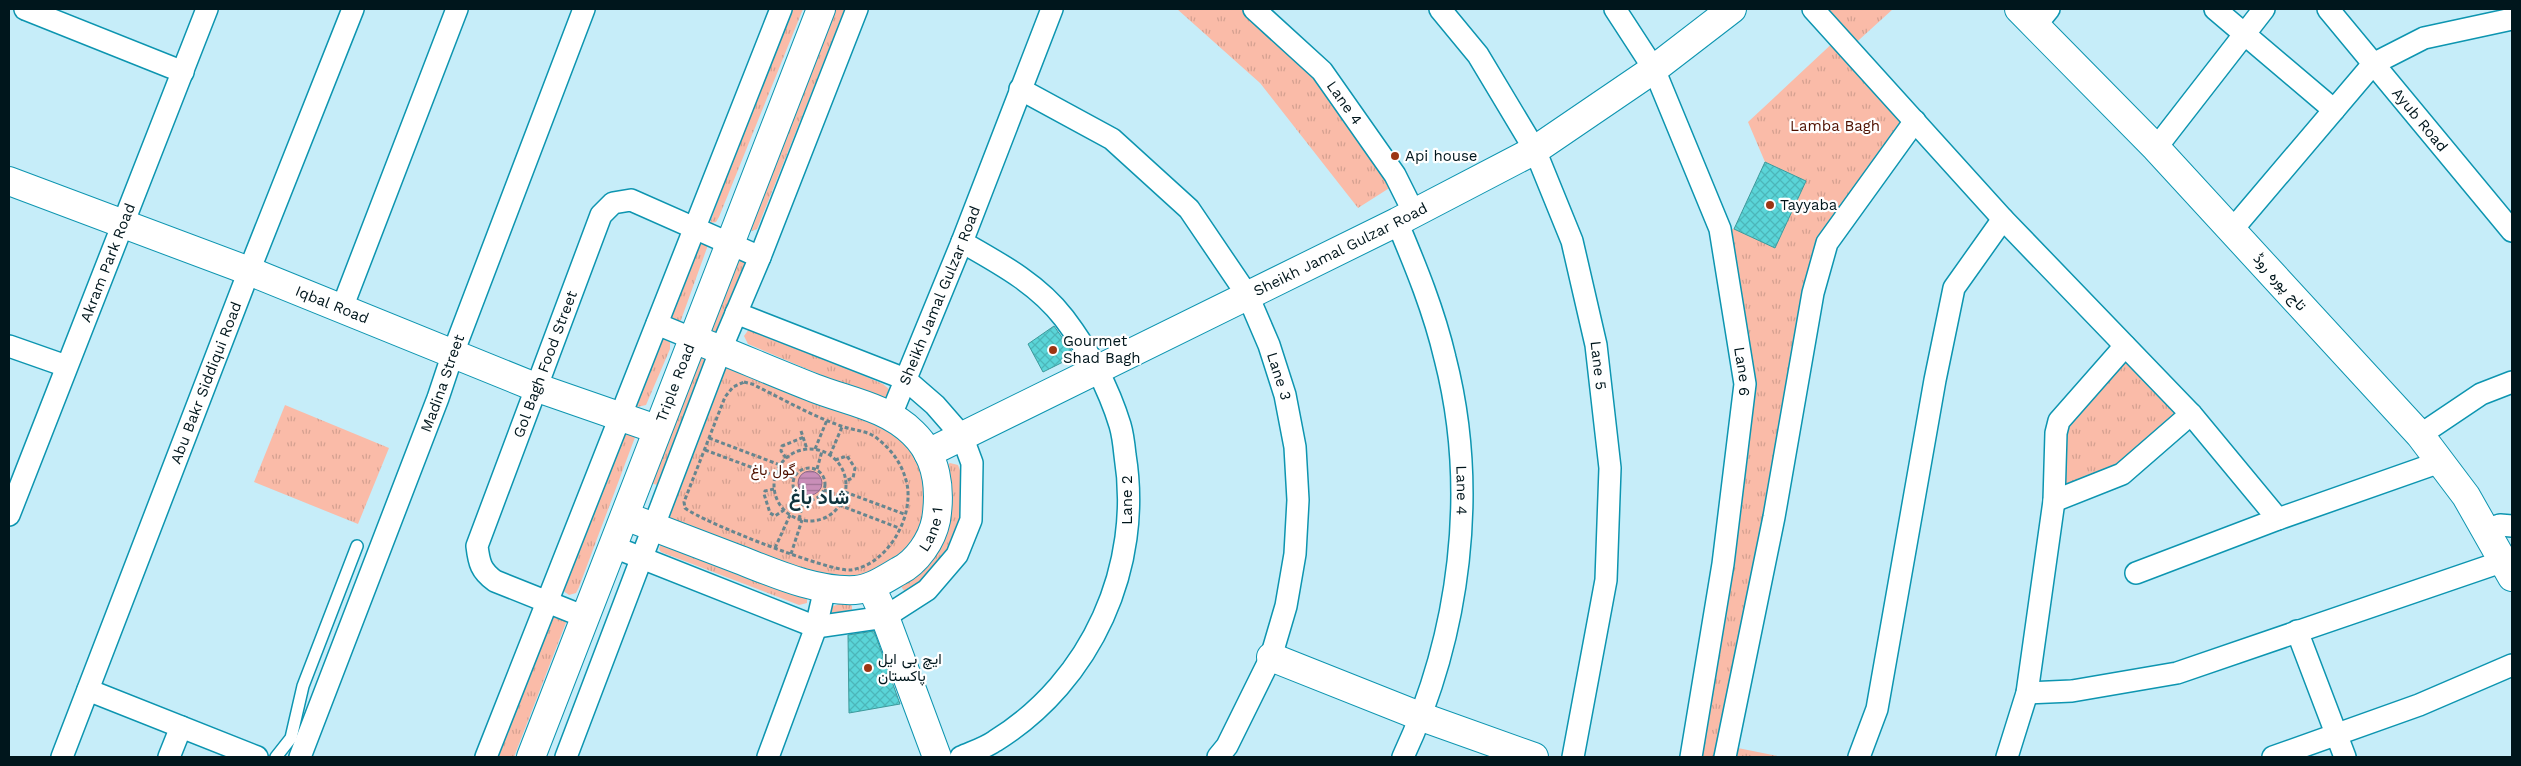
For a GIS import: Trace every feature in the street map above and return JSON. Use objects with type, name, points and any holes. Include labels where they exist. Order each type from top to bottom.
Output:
[{"type":"main road","name":"Triple Road","points":[[531,757],[614,547],[656,428],[821,9]]},
{"type":"main road","name":"Sheikh Jamal Gulzar Road","points":[[928,453],[1405,218],[1535,150],[1654,69],[1732,9]]},
{"type":"main road","name":"تاج پورہ روڈ","points":[[2035,14],[2420,435],[2466,496],[2508,569]]},
{"type":"main road","name":"Iqbal Road","points":[[9,181],[249,271],[535,387],[656,428]]},
{"type":"main road","name":"Lane 1","points":[[625,516],[774,573],[825,588],[855,590],[871,587],[909,566],[925,546],[935,524],[939,499],[936,476],[928,453],[914,433],[891,415],[814,388],[691,338]]},
{"type":"main road","points":[[871,587],[885,617],[937,757]]},
{"type":"main road","points":[[1271,657],[1422,717],[1534,757]]},
{"type":"street","points":[[25,9],[68,17],[183,72]]},
{"type":"street","name":"Akram Park Road","points":[[9,515],[207,9]]},
{"type":"street","name":"Abu Bakr Siddiqui Road","points":[[62,757],[249,271],[354,9]]},
{"type":"street","points":[[342,308],[457,9]]},
{"type":"street","name":"Madina Street","points":[[300,757],[584,9]]},
{"type":"street","points":[[486,757],[781,9]]},
{"type":"street","points":[[566,757],[721,349],[760,257],[857,9]]},
{"type":"street","name":"Sheikh Jamal Gulzar Road","points":[[891,415],[962,242],[1052,9]]},
{"type":"street","name":"Lane 4","points":[[1254,9],[1322,71],[1395,175],[1405,218],[1446,359],[1458,430],[1462,503],[1457,576],[1447,630],[1422,717],[1403,757]]},
{"type":"street","name":"Lane 5","points":[[1440,9],[1478,55],[1535,150],[1572,241],[1596,345],[1610,468],[1606,580],[1573,757]]},
{"type":"street","name":"Lane 6","points":[[1615,9],[1654,69],[1720,229],[1745,384],[1723,564],[1691,757]]},
{"type":"street","points":[[1813,9],[2002,219],[2191,414],[2278,519]]},
{"type":"street","points":[[2215,9],[2334,110]]},
{"type":"street","points":[[2156,148],[2264,9]]},
{"type":"street","name":"Ayub Road","points":[[2328,9],[2510,223]]},
{"type":"street","points":[[2232,230],[2373,64],[2424,38],[2512,19]]},
{"type":"street","name":"Lane 3","points":[[1020,88],[1112,139],[1189,209],[1248,296],[1270,344],[1285,395],[1295,447],[1298,500],[1296,554],[1286,606],[1271,657],[1227,746],[1218,757]]},
{"type":"street","points":[[1725,757],[1774,517],[1812,293],[1827,243],[1915,121]]},
{"type":"street","name":"Gol Bagh Food Street","points":[[585,617],[495,581],[484,574],[479,562],[477,546],[601,215],[613,204],[631,200],[760,257]]},
{"type":"street","points":[[1860,757],[1877,709],[1935,380],[1954,288],[2002,219]]},
{"type":"street","name":"Lane 2","points":[[961,757],[995,741],[1043,704],[1082,658],[1110,605],[1127,546],[1130,486],[1120,426],[1099,370],[1063,317],[1024,280],[962,242]]},
{"type":"street","points":[[614,547],[816,627],[885,617],[927,590],[957,556],[971,520],[972,463],[962,436],[936,405],[905,380],[736,313]]},
{"type":"street","points":[[657,324],[691,338]]},
{"type":"street","points":[[9,346],[66,366]]},
{"type":"street","points":[[2006,757],[2027,694],[2054,501],[2056,433],[2059,421],[2126,346]]},
{"type":"street","points":[[2420,435],[2482,394],[2512,382]]},
{"type":"street","points":[[2054,501],[2122,474],[2191,414]]},
{"type":"street","points":[[2136,573],[2278,519],[2440,462]]},
{"type":"street","points":[[2486,530],[2500,525],[2512,526]]},
{"type":"street","points":[[2027,694],[2072,691],[2177,673],[2298,631],[2508,569]]},
{"type":"street","points":[[768,757],[816,627],[825,588]]},
{"type":"street","points":[[2298,631],[2345,757]]},
{"type":"street","points":[[2273,757],[2418,705],[2512,665]]},
{"type":"street","points":[[88,690],[258,757]]},
{"type":"street","points":[[169,757],[181,727]]},
{"type":"lane","points":[[276,757],[292,738],[303,686],[357,546]]},
{"type":"path","points":[[744,382],[752,384],[827,420],[842,427],[864,431],[878,439],[893,452],[902,468],[907,485],[904,514],[899,528],[882,555],[867,566],[841,570],[776,548],[690,512],[685,508],[684,502],[725,397],[733,387],[744,382]]},
{"type":"path","points":[[814,449],[827,420]]},
{"type":"path","points":[[830,455],[842,427]]},
{"type":"path","points":[[801,431],[806,449]]},
{"type":"path","points":[[786,458],[781,451],[782,446],[804,437]]},
{"type":"path","points":[[710,438],[780,465]]},
{"type":"path","points":[[806,449],[814,449],[830,455],[842,469],[845,481],[844,494],[840,505],[834,512],[819,520],[800,520],[790,515],[784,510],[774,489],[775,476],[780,465],[786,458],[806,449]]},
{"type":"path","points":[[705,450],[775,476]]},
{"type":"path","points":[[817,469],[822,451]]},
{"type":"path","points":[[835,460],[847,456],[854,468],[853,478],[845,481]]},
{"type":"path","points":[[806,468],[817,469],[825,480],[824,490],[818,498],[804,499],[796,493],[794,478],[806,468]]},
{"type":"path","points":[[777,471],[794,478]]},
{"type":"path","points":[[774,489],[766,491],[764,494],[770,512],[775,516],[784,510]]},
{"type":"path","points":[[824,490],[844,494],[904,514]]},
{"type":"path","points":[[792,554],[804,499]]},
{"type":"path","points":[[840,505],[899,528]]},
{"type":"path","points":[[776,548],[790,515]]},
{"type":"green space","points":[[787,9],[803,9],[719,217],[716,222],[710,223]]},
{"type":"green space","points":[[827,9],[845,9],[757,229],[749,232],[747,231]]},
{"type":"green space","points":[[1177,9],[1244,9],[1316,71],[1391,187],[1358,208],[1260,83]]},
{"type":"green space","name":"Lamba Bagh","points":[[1813,9],[1893,9],[1849,49],[1915,121],[1827,243],[1728,746],[1783,757],[1691,757],[1745,384],[1720,229],[1734,229],[1775,248],[1806,181],[1765,162],[1748,122],[1838,38]]},
{"type":"green space","points":[[696,239],[708,245],[681,320],[678,323],[667,321]]},
{"type":"green space","points":[[743,253],[747,264],[720,334],[708,332],[728,263]]},
{"type":"green space","points":[[749,329],[757,330],[883,384],[889,389],[886,398],[878,399],[748,344],[744,336]]},
{"type":"green space","points":[[663,338],[670,340],[670,349],[646,405],[637,407],[633,403]]},
{"type":"green space","points":[[2125,346],[2191,414],[2122,474],[2054,501],[2056,433]]},
{"type":"green space","points":[[701,356],[708,360],[658,485],[649,483],[695,358]]},
{"type":"green space","name":"گول باغ","points":[[722,358],[873,419],[908,445],[922,471],[926,501],[920,530],[909,549],[888,570],[834,584],[664,518]]},
{"type":"green space","points":[[285,405],[389,448],[358,524],[254,482]]},
{"type":"green space","points":[[622,426],[637,432],[579,587],[576,593],[569,595],[562,590]]},
{"type":"green space","points":[[950,463],[958,465],[961,473],[962,522],[959,537],[913,592],[905,592],[900,585],[947,465]]},
{"type":"green space","points":[[661,543],[807,597],[807,603],[799,605],[661,552],[659,549]]},
{"type":"green space","points":[[847,601],[852,606],[852,612],[828,616],[828,608]]},
{"type":"green space","points":[[547,613],[567,620],[514,757],[492,757]]},
{"type":"shaded area","points":[[810,471],[819,474],[822,483],[819,492],[810,495],[801,492],[798,483],[801,474]]},
{"type":"building","name":"Tayyaba","points":[[1765,162],[1806,181],[1775,248],[1734,229]]},
{"type":"building","name":"Gourmet Shad Bagh","points":[[1054,326],[1075,356],[1043,372],[1028,344]]},
{"type":"building","name":"ایچ بی ایل پاکستان","points":[[874,631],[900,704],[849,713],[848,635]]},
{"type":"place","name":"Api house","points":[[1395,156]]},
{"type":"place","name":"Tayyaba","points":[[1770,205]]},
{"type":"place","name":"Gourmet Shad Bagh","points":[[1053,350]]},
{"type":"place","name":"ایچ بی ایل پاکستان","points":[[868,668]]},
{"type":"district","name":"شاد باٰغ","points":[[819,497]]}]
